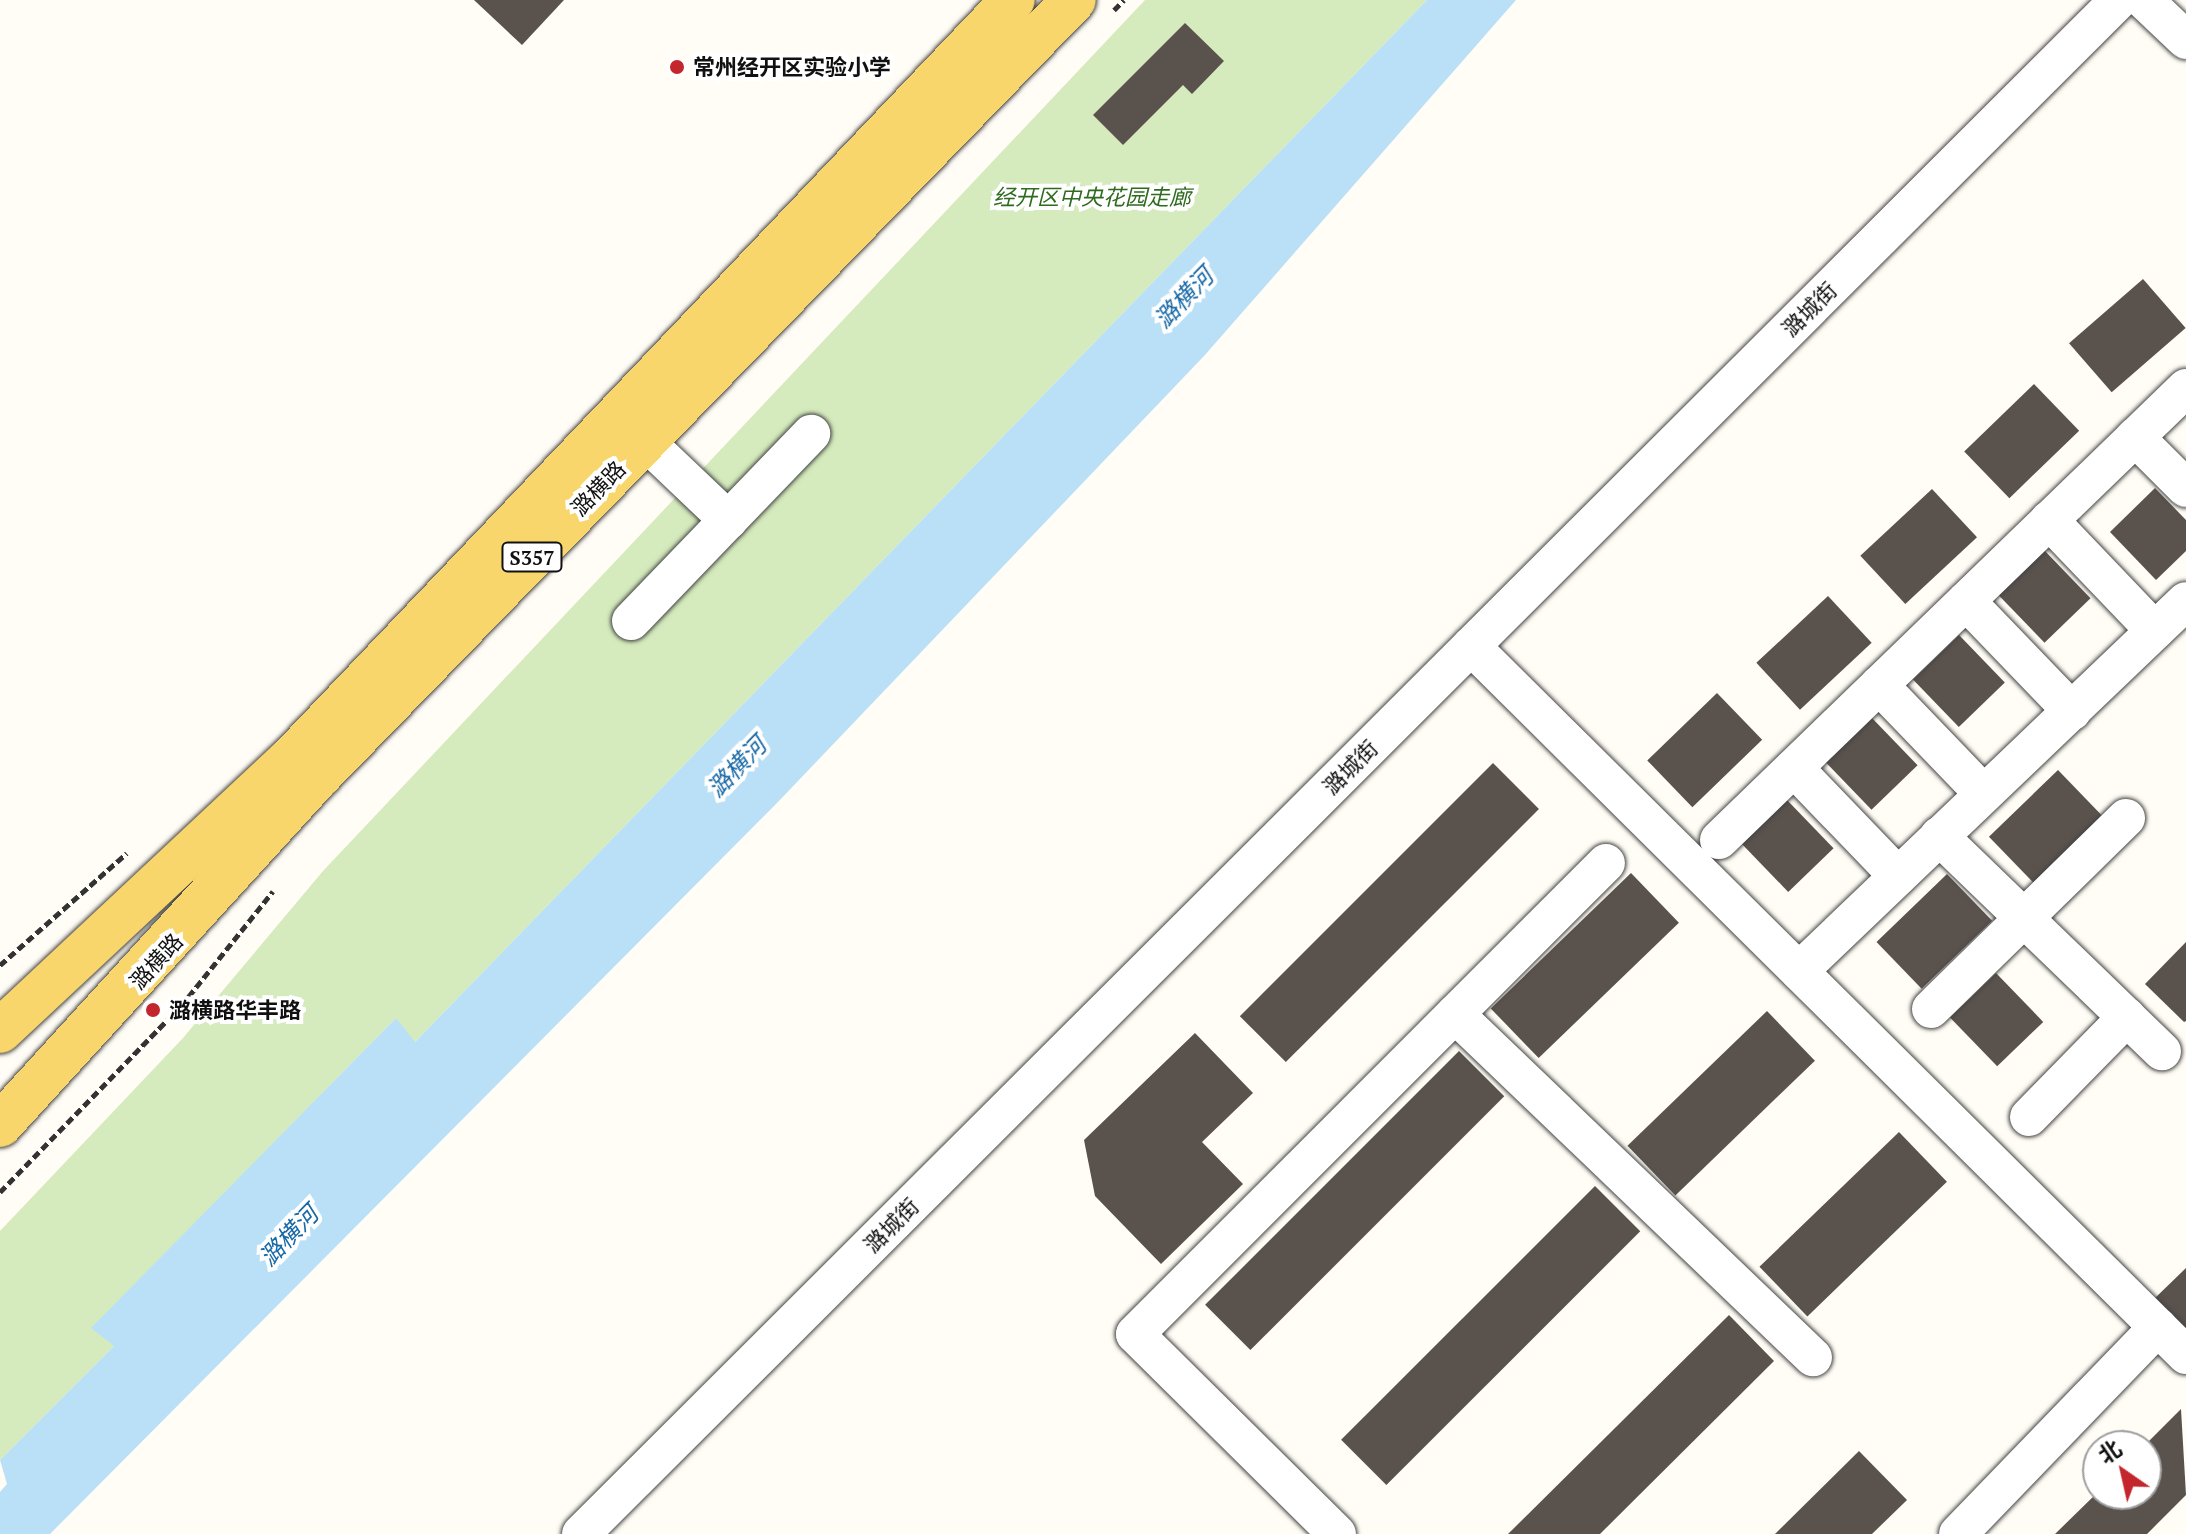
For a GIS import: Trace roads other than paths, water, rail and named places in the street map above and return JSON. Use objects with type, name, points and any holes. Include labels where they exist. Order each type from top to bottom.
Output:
[{"type":"main road","name":"潞横路","points":[[0,1031],[289,761],[1013,0]]},
{"type":"main road","name":"潞横路","points":[[0,1125],[320,775],[1074,0]]},
{"type":"street","name":"潞城街","points":[[581,1534],[2119,0]]},
{"type":"street","points":[[2144,0],[2186,40]]},
{"type":"street","points":[[1719,840],[2186,388]]},
{"type":"street","points":[[631,621],[811,434]]},
{"type":"street","points":[[2135,437],[2186,488]]},
{"type":"street","points":[[645,441],[728,520]]},
{"type":"street","points":[[2049,520],[2155,631]]},
{"type":"street","points":[[1966,601],[2072,711]]},
{"type":"street","points":[[1799,971],[2186,601]]},
{"type":"street","points":[[1471,646],[2186,1355]]},
{"type":"street","points":[[1879,685],[1984,794]]},
{"type":"street","points":[[1794,768],[1898,876]]},
{"type":"street","points":[[1931,1009],[2126,818]]},
{"type":"street","points":[[1939,836],[2162,1051]]},
{"type":"street","points":[[1337,1534],[1135,1334],[1606,863]]},
{"type":"street","points":[[1455,1014],[1813,1357]]},
{"type":"street","points":[[2029,1117],[2127,1017]]},
{"type":"street","points":[[1958,1534],[2158,1327]]},
{"type":"water","name":"潞横河","points":[[1427,0],[1516,0],[1204,356],[776,804],[50,1534],[0,1534],[0,1492],[7,1484],[0,1460],[114,1346],[91,1328],[396,1018],[415,1042]]},
{"type":"place","name":"常州经开区实验小学","points":[[677,67]]},
{"type":"place","name":"潞横路华丰路","points":[[153,1010]]},
{"type":"park label","name":"经开区中央花园走廊","points":[[1092,197]]}]
